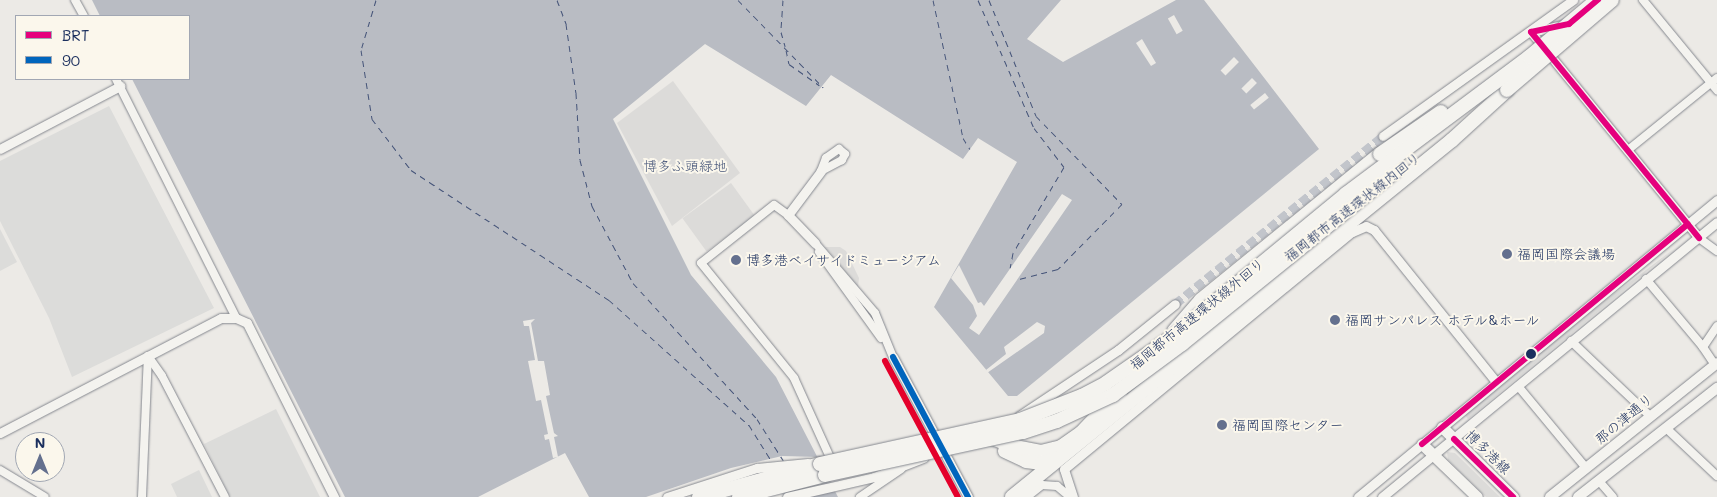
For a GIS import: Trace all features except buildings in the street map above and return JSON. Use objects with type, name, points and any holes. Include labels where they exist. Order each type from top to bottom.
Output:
[{"type":"highway","name":"福岡都市高速環状線外回り","points":[[699,497],[827,464],[1020,420],[1082,396],[1106,383],[1174,335],[1346,194],[1554,38],[1597,0]]},
{"type":"highway","name":"福岡都市高速環状線内回り","points":[[739,497],[1023,432],[1056,421],[1113,394],[1182,344],[1354,203],[1507,90],[1612,0]]},
{"type":"highway","points":[[941,445],[968,436],[992,437],[1016,448],[1041,452],[1061,446],[1081,433],[1149,362],[1201,300],[1253,256],[1380,154],[1554,38]]},
{"type":"highway","points":[[1012,497],[1086,440],[1360,211],[1452,140],[1507,90]]},
{"type":"highway","points":[[941,445],[992,445],[1026,461],[1042,463],[1053,461],[1086,440]]},
{"type":"main road","name":"那の津通り","points":[[1550,497],[1649,415],[1716,364]]},
{"type":"main road","points":[[1578,497],[1717,388]]},
{"type":"main road","name":"博多港線","points":[[1442,427],[1513,497]]},
{"type":"main road","points":[[1422,444],[1478,497]]},
{"type":"street","points":[[75,0],[83,15]]},
{"type":"street","points":[[1383,136],[1573,0]]},
{"type":"street","points":[[1530,32],[1569,24],[1597,0]]},
{"type":"street","points":[[1643,0],[1714,80],[1717,90]]},
{"type":"street","points":[[1530,32],[1699,238],[1715,246]]},
{"type":"street","points":[[1628,150],[1714,80]]},
{"type":"street","points":[[0,148],[118,83],[236,318]]},
{"type":"street","points":[[788,215],[821,171]]},
{"type":"street","points":[[1358,497],[1717,200]]},
{"type":"street","points":[[827,464],[821,438],[794,378],[701,263],[774,205],[788,215],[875,313],[893,357],[968,497]]},
{"type":"street","points":[[1382,497],[1717,222]]},
{"type":"street","points":[[1072,497],[1064,469],[1352,232],[1366,226],[1374,230],[1496,382]]},
{"type":"street","points":[[1646,279],[1716,364]]},
{"type":"street","points":[[860,497],[941,445],[1010,421],[1118,350],[1175,304]]},
{"type":"street","points":[[0,433],[221,318],[236,318],[247,323],[334,497]]},
{"type":"street","points":[[1703,348],[1717,326]]},
{"type":"street","points":[[1571,340],[1649,415]]},
{"type":"street","points":[[142,497],[148,356]]},
{"type":"street","points":[[148,356],[162,376],[225,497]]},
{"type":"street","points":[[1518,386],[1586,468]]},
{"type":"street","points":[[1666,428],[1717,476]]},
{"type":"street","points":[[667,497],[756,468],[788,463],[827,464],[900,449],[941,445]]},
{"type":"street","points":[[787,497],[901,469]]},
{"type":"street","points":[[0,470],[45,497]]},
{"type":"street","points":[[1599,480],[1613,497]]},
{"type":"street","points":[[1027,497],[1042,485],[1057,486],[1072,497]]},
{"type":"shaded area","points":[[92,0],[1061,0],[1027,39],[1063,62],[1176,0],[1204,0],[1319,149],[1017,396],[1008,396],[934,307],[1017,162],[978,138],[963,159],[831,75],[806,106],[705,44],[613,119],[691,275],[776,377],[838,497],[589,497],[565,453],[478,497],[345,497],[133,80],[190,80],[190,15],[100,15]]},
{"type":"shaded area","points":[[109,106],[214,308],[72,377],[49,318],[0,221],[0,161]]},
{"type":"shaded area","points":[[0,229],[17,262],[0,271]]},
{"type":"shaded area","points":[[276,409],[320,497],[230,497],[204,444]]},
{"type":"shaded area","points":[[199,470],[212,497],[177,497],[171,484]]},
{"type":"green space","name":"博多ふ頭緑地","points":[[673,81],[740,173],[672,226],[617,123]]},
{"type":"green space","points":[[731,183],[755,216],[707,251],[682,218]]},
{"type":"green space","points":[[825,247],[840,247],[846,251],[859,278],[858,287]]},
{"type":"green space","points":[[1674,249],[1468,419],[1465,415],[1591,311]]},
{"type":"green space","points":[[1447,452],[1455,453],[1500,497],[1486,497],[1448,460]]},
{"type":"pier","points":[[1174,15],[1183,31],[1177,34],[1168,18]]},
{"type":"pier","points":[[1142,39],[1156,63],[1151,66],[1136,43]]},
{"type":"pier","points":[[1234,57],[1239,62],[1226,75],[1221,70]]},
{"type":"pier","points":[[1252,78],[1257,83],[1246,94],[1241,89]]},
{"type":"pier","points":[[1265,93],[1269,98],[1254,110],[1250,105]]},
{"type":"pier","points":[[1062,194],[1072,200],[979,335],[969,328],[977,316],[973,305],[951,278],[959,265],[978,303],[981,302],[984,306]]},
{"type":"pier","points":[[535,319],[531,323],[538,361],[544,361],[550,395],[546,396],[554,433],[558,436],[554,437],[558,457],[553,458],[549,439],[545,440],[544,435],[548,434],[541,400],[536,401],[528,361],[535,360],[529,326],[524,326],[523,321]]},
{"type":"pier","points":[[1037,322],[1045,326],[1044,333],[987,373],[986,370],[1006,354],[1004,347]]},
{"type":"pier","points":[[782,456],[820,457],[837,490],[805,497],[646,497],[731,468]]},
{"type":"ferry route","points":[[376,0],[361,50],[372,119],[411,170],[609,300],[749,425],[772,462]]},
{"type":"ferry route","points":[[557,0],[566,24],[576,93],[580,160],[592,206],[633,283],[757,419],[783,460]]},
{"type":"ferry route","points":[[738,0],[823,87]]},
{"type":"ferry route","points":[[783,0],[781,32],[785,46]]},
{"type":"ferry route","points":[[933,0],[963,138],[970,149]]},
{"type":"ferry route","points":[[978,0],[1034,128],[1064,167],[1013,253],[1010,268]]},
{"type":"ferry route","points":[[989,0],[1036,116],[1122,204],[1058,269],[1019,279]]},
{"type":"ferry route","points":[[786,50],[789,64],[819,85]]},
{"type":"tunnel","points":[[1175,304],[1383,136]]},
{"type":"transit line","name":"BRT","points":[[1531,32],[1569,24],[1598,0]]},
{"type":"transit line","name":"BRT","points":[[1531,32],[1699,238]]},
{"type":"transit line","name":"BRT","points":[[1422,444],[1688,224]]},
{"type":"transit line","name":"90","points":[[893,357],[968,497]]},
{"type":"transit line","points":[[885,361],[958,497]]},
{"type":"transit line","name":"BRT","points":[[1454,439],[1513,497]]},
{"type":"place","name":"福岡国際会議場","points":[[1507,254]]},
{"type":"place","name":"博多港ベイサイドミュージアム","points":[[736,260]]},
{"type":"place","name":"福岡サンパレス ホテル&ホール","points":[[1335,320]]},
{"type":"place","name":"福岡国際センター","points":[[1222,425]]}]
